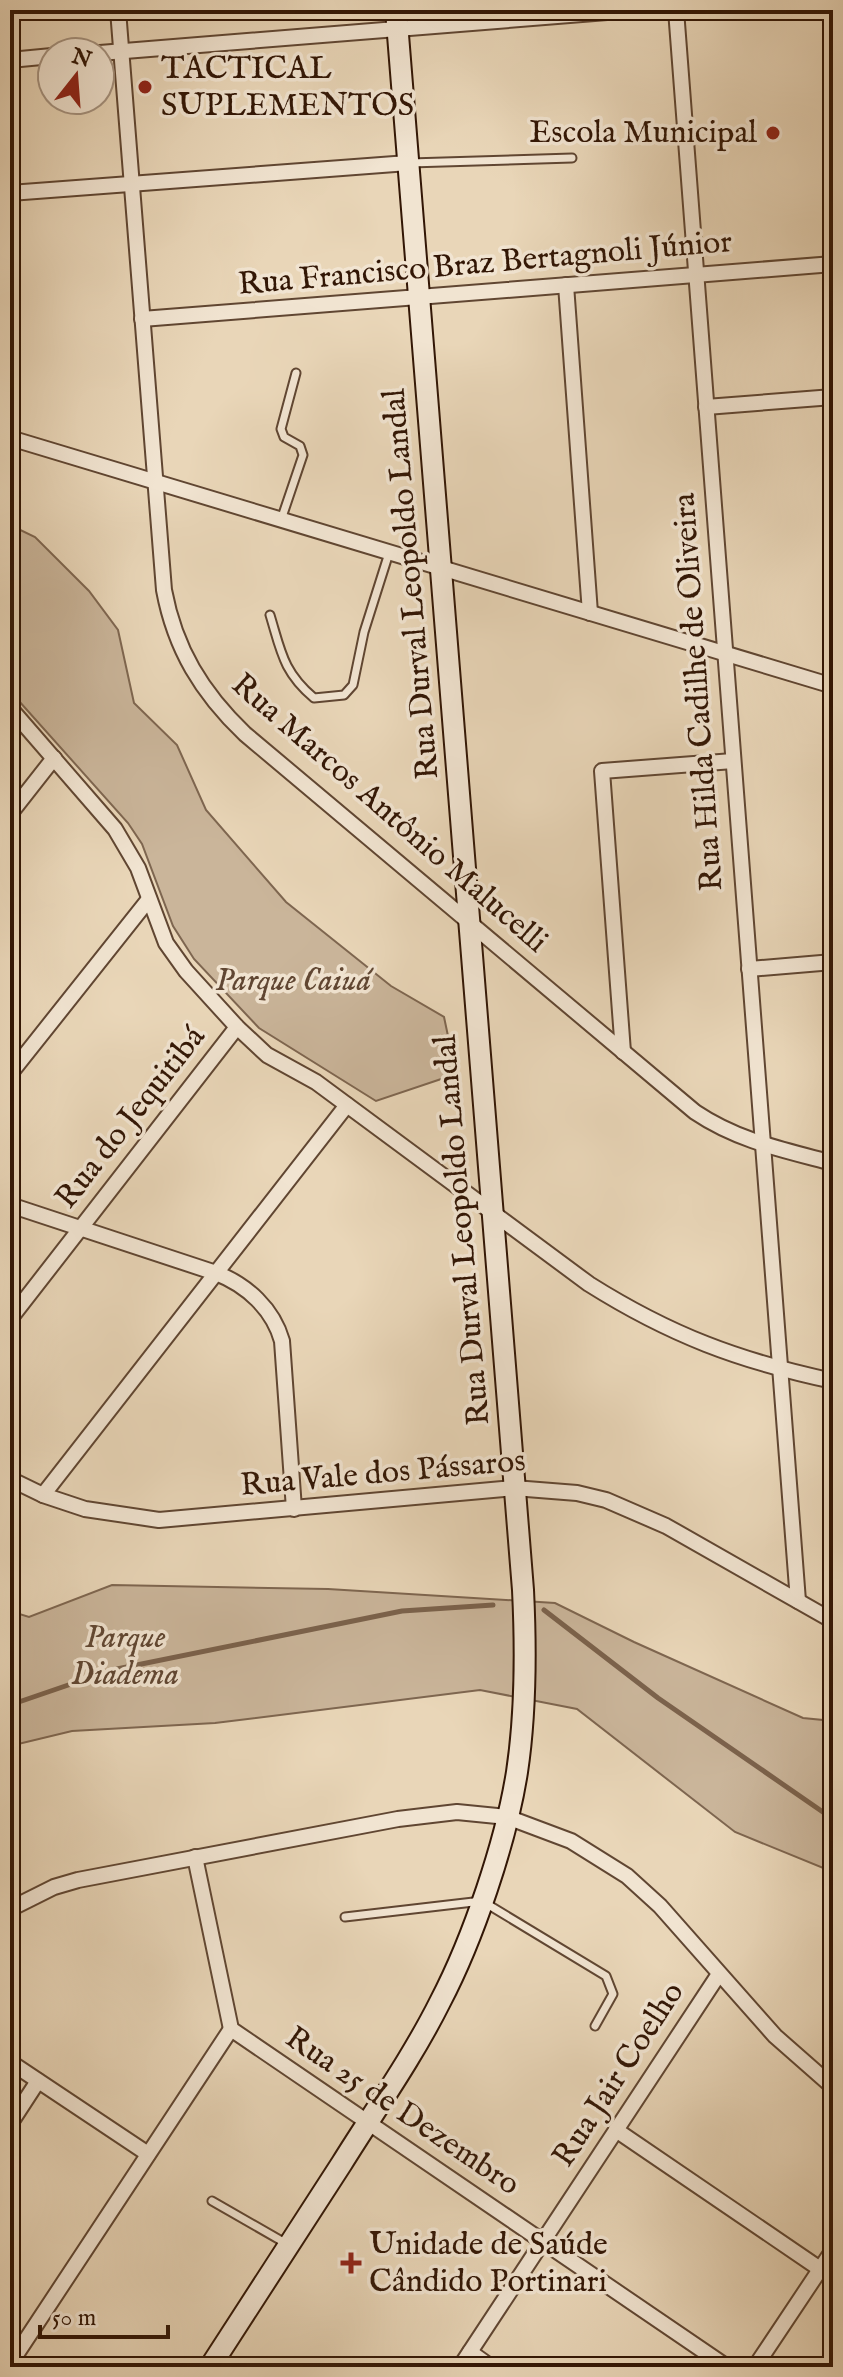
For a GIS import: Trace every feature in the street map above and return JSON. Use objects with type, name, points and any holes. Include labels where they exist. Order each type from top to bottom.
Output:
[{"type":"street","name":"Rua Marcos Antônio Malucelli","points":[[118,10],[154,482],[169,615],[191,670],[207,694],[245,734],[708,1121],[762,1145],[833,1163]]},
{"type":"street","points":[[116,51],[397,20],[632,10]]},
{"type":"street","name":"Rua Hilda Cadilhe de Oliveira","points":[[676,10],[798,1601]]},
{"type":"street","name":"Rua Durval Leopoldo Landal","points":[[210,2367],[367,2123],[441,2001],[482,1901],[507,1817],[517,1774],[525,1687],[523,1590],[397,20]]},
{"type":"street","points":[[10,60],[36,58]]},
{"type":"street","points":[[10,193],[408,163]]},
{"type":"street","name":"Rua Francisco Braz Bertagnoli Júnior","points":[[142,319],[833,264]]},
{"type":"street","points":[[566,285],[590,613]]},
{"type":"street","points":[[706,407],[833,397]]},
{"type":"street","points":[[10,438],[833,686]]},
{"type":"street","points":[[10,708],[122,838],[138,868],[166,943],[175,956],[237,1027],[267,1055],[316,1082],[589,1284],[646,1318],[713,1349],[833,1381]]},
{"type":"street","points":[[10,814],[54,758]]},
{"type":"street","points":[[623,1052],[602,771],[733,761]]},
{"type":"street","points":[[10,1074],[149,899]]},
{"type":"street","points":[[749,969],[833,962]]},
{"type":"street","name":"Rua do Jequitibá","points":[[10,1319],[237,1027]]},
{"type":"street","points":[[43,1495],[347,1105]]},
{"type":"street","points":[[10,1205],[216,1273],[242,1285],[269,1313],[278,1328],[284,1354],[294,1509]]},
{"type":"street","name":"Rua Vale dos Pássaros","points":[[10,1479],[43,1495],[107,1514],[159,1520],[514,1488],[577,1493],[636,1511],[833,1621]]},
{"type":"street","points":[[10,1909],[54,1887],[78,1880],[195,1857],[431,1814],[457,1812],[507,1817],[571,1841],[627,1876],[660,1906],[790,2051],[833,2087]]},
{"type":"street","points":[[10,2364],[231,2029],[195,1857]]},
{"type":"street","name":"Rua Jair Coelho","points":[[460,2367],[719,1974]]},
{"type":"street","name":"Rua 25 de Dezembro","points":[[231,2029],[727,2367]]},
{"type":"street","points":[[10,2062],[148,2154]]},
{"type":"street","points":[[10,2124],[38,2081]]},
{"type":"street","points":[[616,2130],[820,2269]]},
{"type":"street","points":[[755,2367],[833,2250]]},
{"type":"street","points":[[470,2352],[491,2367]]},
{"type":"lane","points":[[408,163],[572,158]]},
{"type":"lane","points":[[281,520],[303,455],[300,446],[284,437],[281,429],[296,373]]},
{"type":"lane","points":[[270,615],[286,669],[302,688],[314,698],[344,695],[353,685],[364,632],[389,553]]},
{"type":"lane","points":[[345,1917],[482,1901],[606,1976],[613,1994],[595,2026]]},
{"type":"lane","points":[[212,2201],[289,2245]]},
{"type":"green space","name":"Parque Caiuá","points":[[10,525],[35,537],[89,591],[118,630],[134,703],[177,745],[206,810],[286,902],[391,986],[444,1017],[456,1074],[376,1101],[259,1028],[194,959],[173,926],[142,844],[128,823],[10,691]]},
{"type":"green space","name":"Parque Diadema","points":[[112,1585],[328,1589],[555,1603],[803,1718],[833,1721],[833,1872],[735,1832],[577,1709],[480,1690],[215,1723],[72,1731],[10,1746],[10,1611],[29,1617]]},
{"type":"waterway","points":[[10,1705],[112,1670],[402,1611],[493,1605]]},
{"type":"waterway","points":[[544,1610],[658,1698],[833,1819]]},
{"type":"place","name":"TACTICAL SUPLEMENTOS","points":[[145,87]]},
{"type":"place","name":"Escola Municipal","points":[[773,133]]},
{"type":"place","name":"Unidade de Saúde Cândido Portinari","points":[[351,2263]]}]
